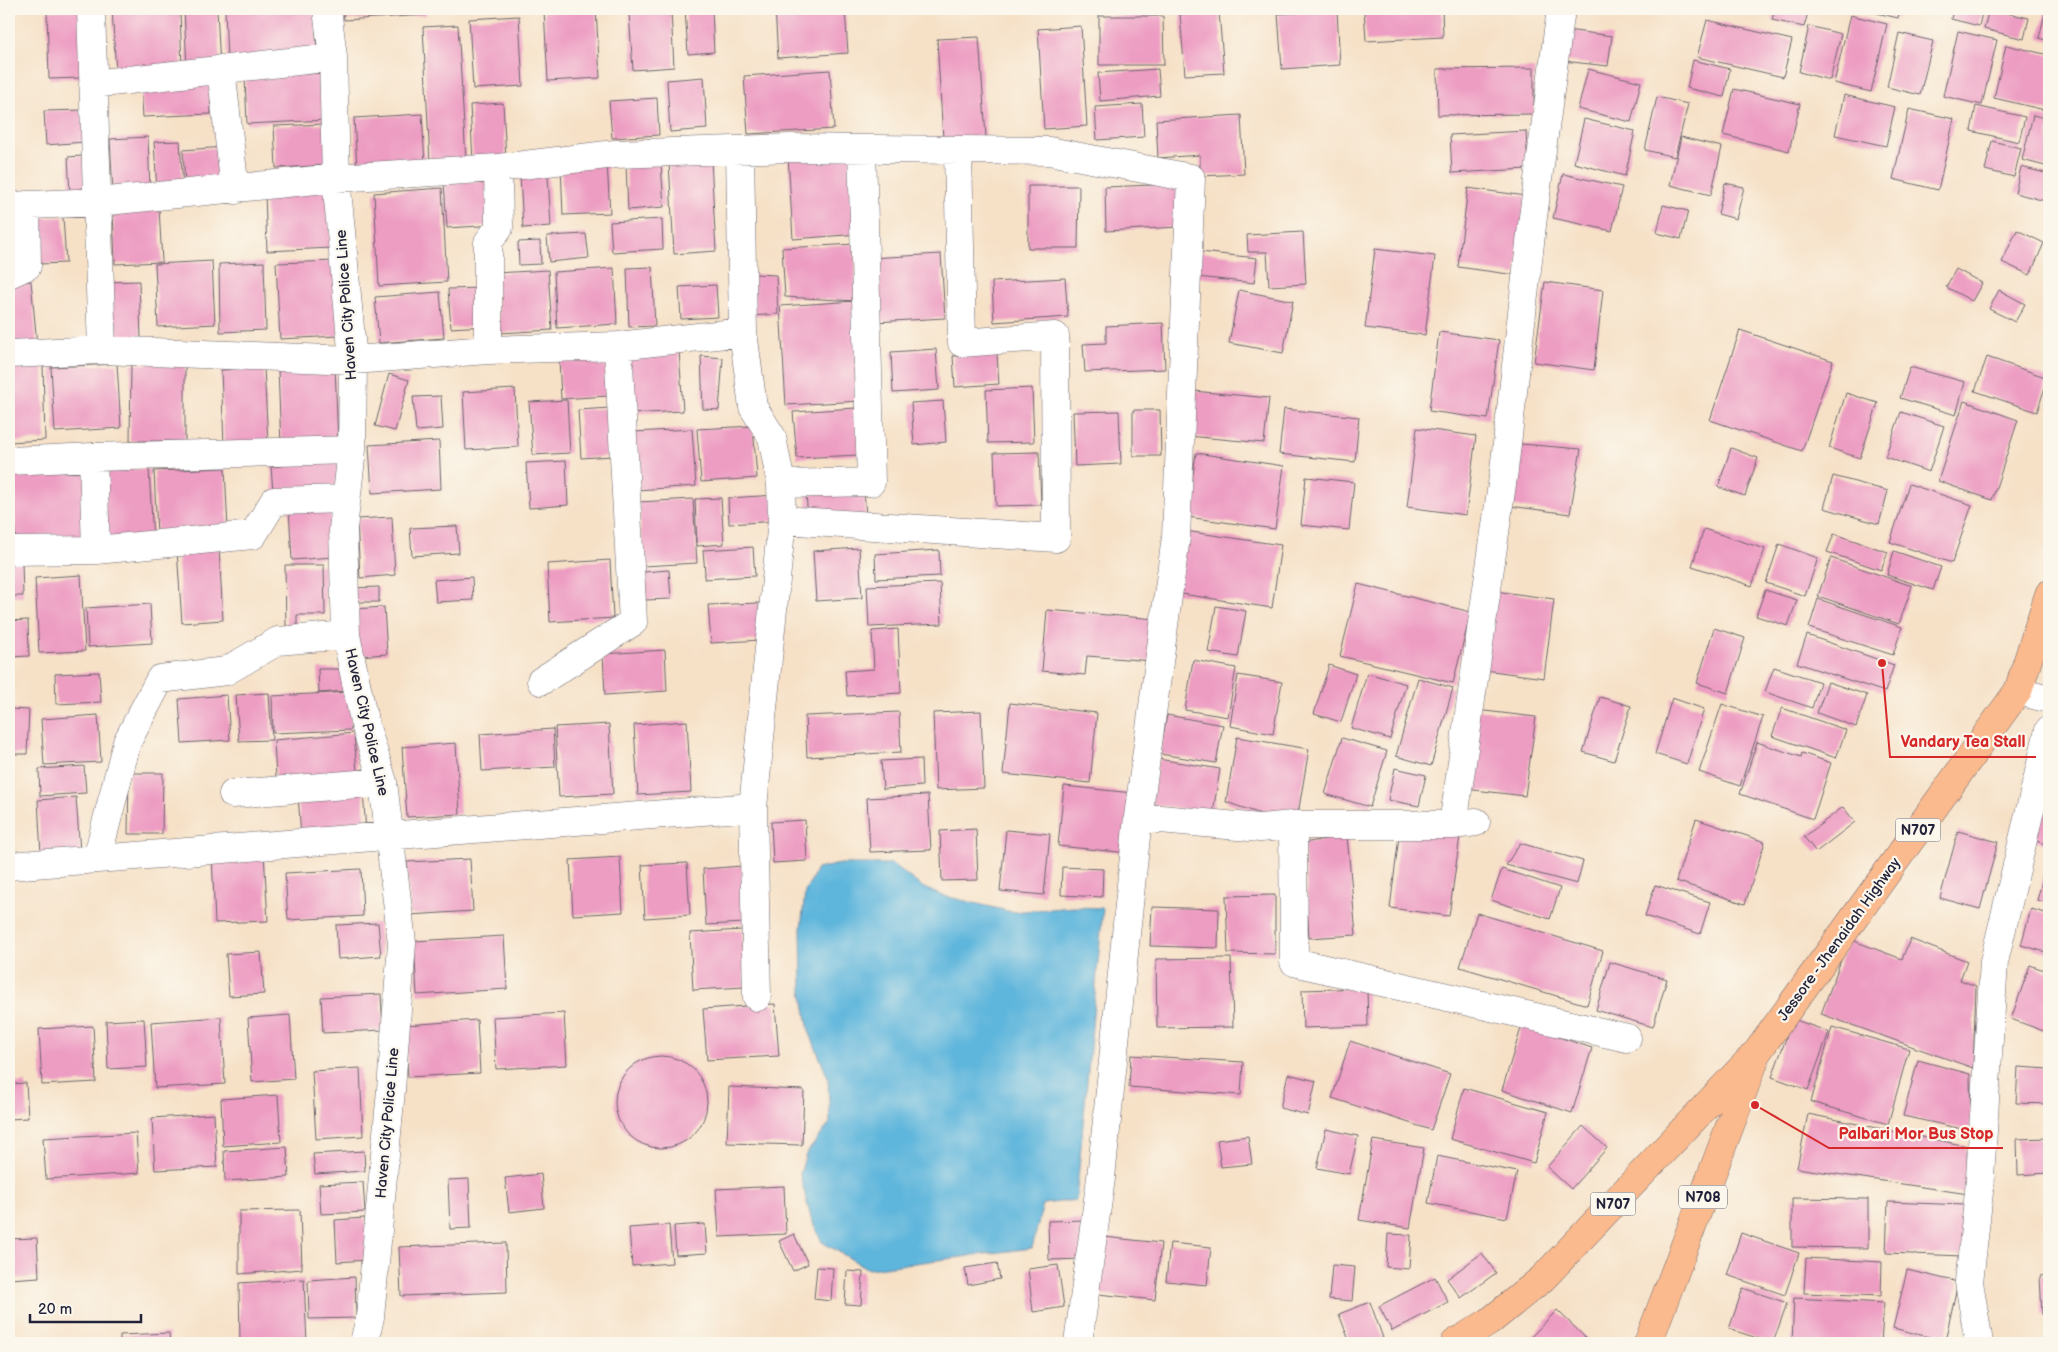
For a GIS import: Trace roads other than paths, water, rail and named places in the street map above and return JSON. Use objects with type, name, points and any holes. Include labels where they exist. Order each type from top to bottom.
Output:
[{"type":"highway","name":"Jessore - Jhenaidah Highway","points":[[1758,1051],[2018,691],[2049,594]]},
{"type":"highway","name":"N707","points":[[1455,1343],[1489,1322],[1542,1278],[1758,1051]]},
{"type":"highway","name":"N708","points":[[1648,1343],[1758,1051]]},
{"type":"street","points":[[91,9],[102,350]]},
{"type":"street","name":"Haven City Police Line","points":[[327,9],[333,57],[336,178],[353,360],[352,450],[343,529],[346,635],[364,721],[383,782],[402,943],[373,1287],[370,1317],[364,1343]]},
{"type":"street","points":[[1138,817],[1260,828],[1293,824],[1465,823],[1533,217],[1561,9]]},
{"type":"street","points":[[93,84],[333,57]]},
{"type":"street","points":[[221,69],[235,190]]},
{"type":"street","points":[[781,484],[871,482],[862,149]]},
{"type":"street","points":[[9,274],[27,266],[18,206],[98,202],[235,190],[336,178],[498,168],[616,154],[862,149],[1049,151],[1191,178],[1176,537],[1138,817],[1101,1178],[1078,1343]]},
{"type":"street","points":[[740,150],[743,332],[753,406],[772,437],[781,484],[782,520],[753,807],[757,997]]},
{"type":"street","points":[[782,520],[1056,538],[1055,336],[962,343],[958,150]]},
{"type":"street","points":[[488,350],[488,242],[499,228],[498,168]]},
{"type":"street","points":[[9,354],[102,350],[353,360],[488,350],[618,346],[743,332]]},
{"type":"street","points":[[541,681],[633,622],[618,346]]},
{"type":"street","points":[[9,461],[352,450]]},
{"type":"street","points":[[93,457],[96,550]]},
{"type":"street","points":[[9,551],[96,550],[253,535],[274,501],[345,499]]},
{"type":"street","points":[[97,859],[127,742],[160,679],[226,671],[278,641],[346,635]]},
{"type":"street","points":[[2018,691],[2049,699]]},
{"type":"street","points":[[1979,1343],[1970,1282],[1979,1192],[1994,962],[2049,730]]},
{"type":"street","points":[[233,794],[383,782]]},
{"type":"street","points":[[9,866],[753,807]]},
{"type":"street","points":[[1293,824],[1294,962],[1627,1038]]},
{"type":"water","points":[[840,864],[892,864],[922,887],[940,895],[1012,912],[1074,907],[1103,908],[1076,1200],[1043,1204],[1032,1248],[868,1269],[822,1242],[811,1218],[800,1174],[806,1154],[830,1123],[828,1078],[809,1031],[802,991],[801,929],[805,892],[817,869]]},
{"type":"place","name":"Vandary Tea Stall","points":[[1882,663]]},
{"type":"place","name":"Palbari Mor Bus Stop","points":[[1755,1105]]}]
